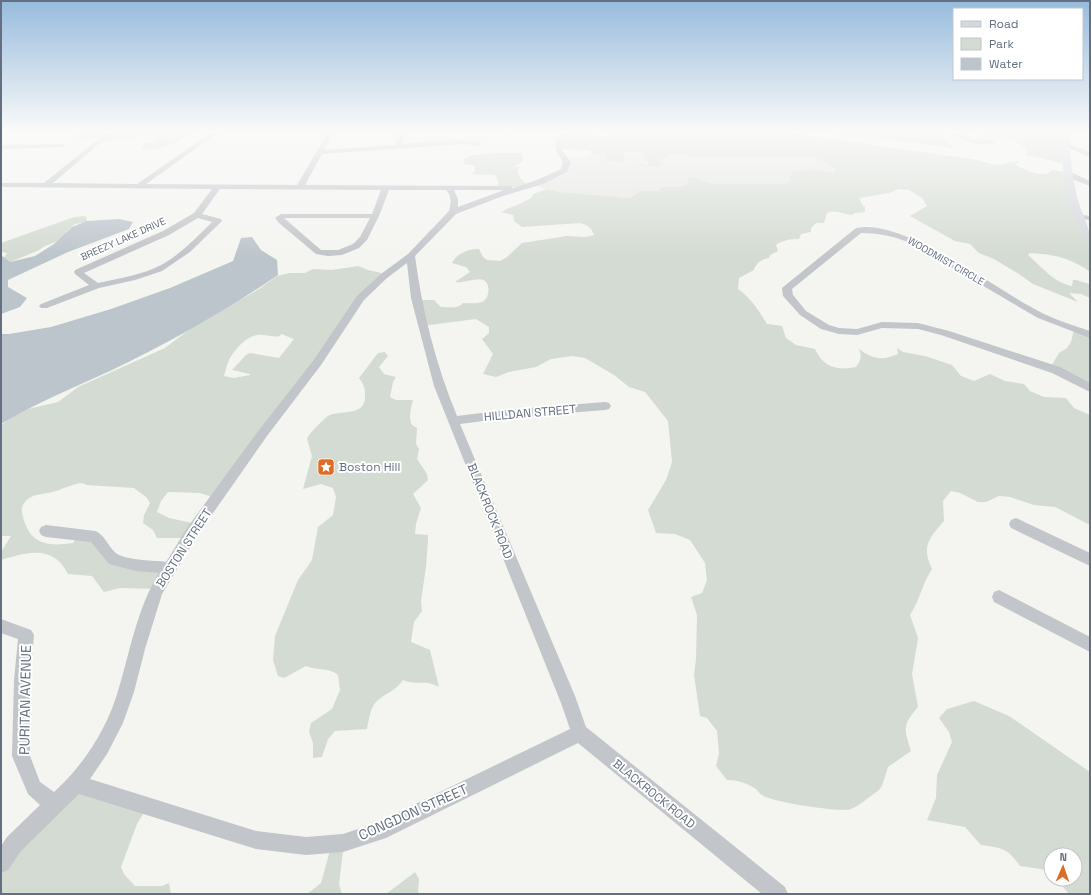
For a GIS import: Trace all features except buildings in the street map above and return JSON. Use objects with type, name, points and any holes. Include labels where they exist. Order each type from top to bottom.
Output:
[{"type":"main road","points":[[1070,175],[1072,195],[1078,216],[1090,238]]},
{"type":"street","points":[[45,186],[60,174]]},
{"type":"street","points":[[138,187],[157,174]]},
{"type":"street","points":[[300,187],[308,174]]},
{"type":"street","points":[[453,212],[500,194],[540,182],[556,174]]},
{"type":"street","points":[[1070,175],[1090,184]]},
{"type":"street","points":[[1,185],[138,187],[521,188]]},
{"type":"street","name":"BREEZY LAKE DRIVE","points":[[96,286],[78,272],[166,233],[197,215],[218,187]]},
{"type":"street","points":[[375,216],[281,216],[280,218],[319,252],[339,253],[356,246],[364,238],[375,216],[386,188]]},
{"type":"street","points":[[411,256],[453,212],[455,206],[455,196],[448,188]]},
{"type":"street","points":[[44,306],[96,286],[150,272],[166,266],[184,253],[218,221],[197,215]]},
{"type":"street","points":[[1078,216],[1090,218]]},
{"type":"street","name":"WOODMIST CIRCLE","points":[[1090,335],[1041,316],[910,240],[895,233],[859,230],[787,288],[788,296],[803,313],[825,327],[839,331],[857,332],[882,325],[918,326],[945,333],[1056,370],[1090,388]]},
{"type":"street","name":"BLACKROCK ROAD","points":[[411,256],[416,298],[440,386],[548,654],[569,702],[580,733],[778,894]]},
{"type":"street","name":"BOSTON STREET","points":[[1,863],[14,844],[76,784],[101,748],[115,723],[126,692],[137,649],[153,599],[169,568],[215,500],[287,400],[317,363],[360,298],[384,276],[411,256]]},
{"type":"street","name":"HILLDAN STREET","points":[[454,421],[506,414],[605,406]]},
{"type":"street","points":[[1016,524],[1090,560]]},
{"type":"street","points":[[46,531],[95,537],[114,560],[136,565],[169,568]]},
{"type":"street","points":[[999,597],[1090,645]]},
{"type":"street","name":"PURITAN AVENUE","points":[[1,626],[26,635],[22,680],[21,756],[34,788],[54,804]]},
{"type":"street","name":"CONGDON STREET","points":[[76,784],[256,840],[306,846],[342,843],[379,831],[580,733]]},
{"type":"shaded area","points":[[554,174],[796,174],[791,181],[785,184],[714,184],[693,177],[687,185],[677,187],[661,187],[660,191],[640,191],[630,198],[560,192],[541,188],[536,183]]},
{"type":"green space","points":[[472,174],[519,174],[522,180],[528,185],[517,187],[498,187],[498,181],[495,175]]},
{"type":"green space","points":[[792,174],[1069,174],[1081,224],[1090,237],[1090,272],[1076,263],[1062,258],[1030,253],[1028,255],[1048,274],[1060,282],[1072,286],[1073,280],[1090,284],[1090,298],[1081,294],[1069,293],[1078,302],[1033,284],[994,259],[979,253],[970,244],[955,241],[910,216],[927,206],[922,198],[909,190],[899,189],[889,193],[859,198],[865,207],[865,212],[855,213],[852,215],[836,212],[827,213],[824,223],[816,223],[811,228],[811,232],[801,234],[799,239],[787,240],[776,245],[778,251],[756,265],[754,270],[739,278],[738,289],[751,301],[767,324],[782,326],[786,338],[796,345],[815,349],[822,360],[831,366],[837,368],[856,367],[860,358],[859,349],[873,357],[887,358],[898,354],[897,348],[903,352],[925,356],[952,365],[961,376],[974,381],[990,374],[1005,381],[1024,384],[1030,391],[1044,397],[1066,398],[1074,408],[1090,415],[1090,525],[1055,507],[1034,505],[1010,497],[999,496],[986,502],[978,502],[960,493],[951,491],[943,501],[944,521],[934,533],[928,543],[927,549],[927,555],[932,569],[910,615],[918,638],[912,674],[918,707],[909,719],[906,728],[911,751],[888,767],[882,786],[879,790],[862,803],[851,809],[845,810],[791,804],[768,798],[761,795],[756,789],[749,785],[738,781],[727,780],[716,766],[719,753],[717,731],[707,718],[700,716],[694,675],[697,615],[691,597],[702,593],[707,580],[705,563],[690,540],[675,534],[656,533],[648,510],[666,480],[672,462],[668,421],[645,392],[629,387],[614,375],[585,358],[572,356],[551,359],[536,367],[509,372],[496,377],[483,374],[493,354],[482,339],[489,333],[489,327],[476,319],[422,326],[418,300],[434,300],[441,307],[456,307],[463,303],[478,303],[486,298],[489,290],[484,280],[476,279],[455,282],[470,272],[466,267],[452,263],[456,257],[467,251],[479,249],[483,257],[487,260],[500,261],[507,257],[522,243],[567,236],[586,237],[594,235],[589,227],[580,223],[522,227],[514,221],[513,215],[501,212],[525,201],[532,197],[533,194],[547,189],[560,192],[630,198],[640,191],[660,191],[661,187],[677,187],[687,185],[688,178],[693,177],[714,184],[785,184],[791,181],[790,176]]},
{"type":"green space","points":[[86,216],[87,222],[75,224],[67,231],[61,240],[8,263],[2,261],[7,253],[1,252],[1,243],[74,217]]},
{"type":"green space","points":[[358,266],[386,274],[360,298],[216,498],[200,493],[168,492],[161,501],[157,512],[169,518],[197,524],[187,538],[157,538],[153,530],[143,523],[144,515],[150,503],[146,497],[134,488],[87,485],[82,483],[31,497],[23,504],[22,511],[26,526],[30,533],[41,542],[48,544],[64,544],[73,543],[75,539],[104,543],[123,560],[173,562],[157,589],[120,588],[104,592],[92,576],[68,574],[58,560],[43,553],[29,553],[1,560],[1,552],[11,536],[1,536],[1,425],[28,409],[58,402],[78,387],[165,348],[194,326],[259,289],[277,276],[289,273],[305,273],[313,269],[332,270]],"holes":[[[281,334],[294,339],[279,358],[250,353],[246,355],[232,370],[250,375],[234,378],[224,376],[232,354],[250,337],[261,335],[280,336]]]},
{"type":"green space","points":[[1074,330],[1090,335],[1090,386],[1050,368],[1059,353],[1067,348],[1071,342]]},
{"type":"green space","points":[[385,352],[388,356],[379,367],[384,374],[396,377],[393,382],[390,397],[396,400],[413,400],[410,419],[412,425],[417,428],[416,444],[419,449],[417,459],[427,474],[428,480],[413,494],[421,508],[416,524],[415,534],[428,535],[428,540],[421,601],[422,611],[414,622],[411,642],[430,650],[439,687],[430,683],[408,682],[403,680],[397,687],[379,699],[372,707],[367,729],[335,731],[328,739],[322,757],[313,758],[313,743],[309,732],[311,723],[332,709],[340,690],[338,675],[331,671],[306,666],[284,678],[278,676],[273,660],[275,636],[298,580],[312,560],[318,527],[333,515],[336,497],[333,488],[321,484],[303,489],[312,456],[307,439],[313,430],[328,416],[351,412],[361,407],[364,402],[365,390],[359,378],[378,353]]},
{"type":"green space","points":[[974,701],[1009,716],[1090,772],[1090,894],[1069,894],[1063,887],[1083,887],[1083,847],[1043,847],[1043,869],[1020,866],[1008,852],[1000,848],[981,845],[965,827],[927,820],[936,798],[937,775],[952,742],[949,732],[939,718],[947,709]]},
{"type":"green space","points":[[71,787],[147,808],[137,824],[121,867],[124,874],[135,886],[162,886],[169,883],[171,894],[1,894],[1,863]]},
{"type":"green space","points":[[332,843],[344,843],[339,884],[342,894],[307,894],[321,883]]},
{"type":"green space","points":[[415,872],[419,879],[418,894],[386,894]]},
{"type":"water","points":[[119,219],[133,222],[129,229],[68,252],[8,280],[8,287],[27,298],[20,307],[1,314],[1,255],[10,262],[35,256],[54,244],[72,227],[87,221]]},
{"type":"water","points":[[252,237],[261,250],[277,260],[278,275],[217,314],[175,338],[110,371],[41,402],[1,424],[1,334],[51,327],[111,309],[170,288],[233,261],[241,238]]},
{"type":"place","name":"Boston Hill","points":[[326,467]]}]
